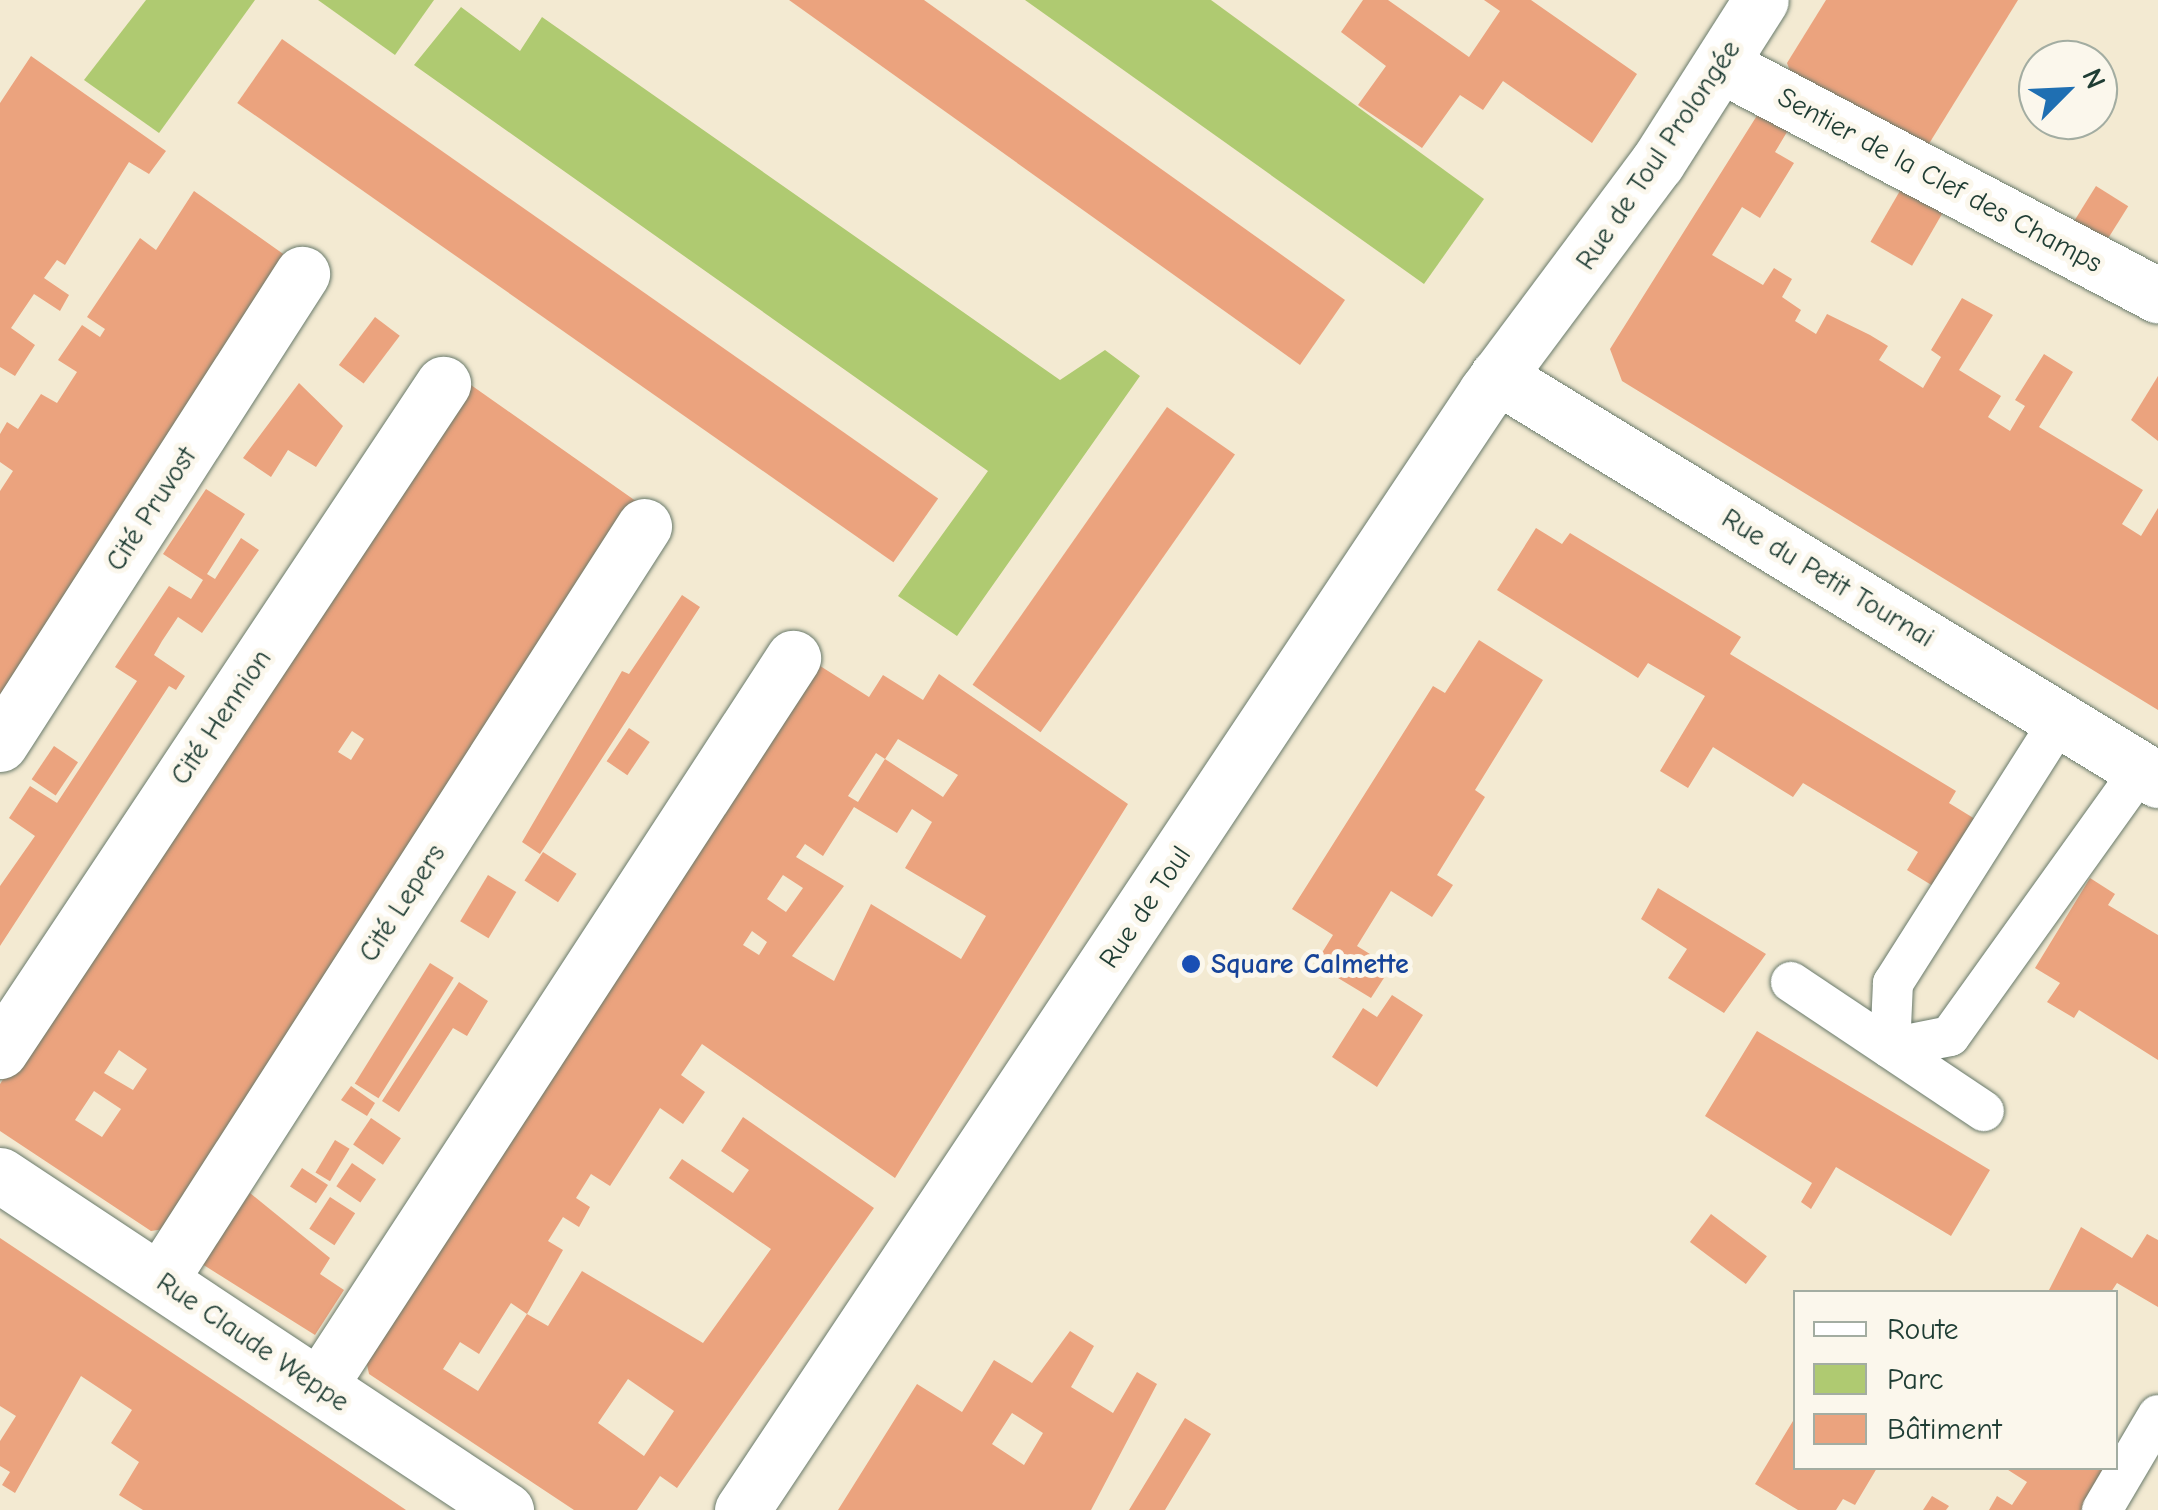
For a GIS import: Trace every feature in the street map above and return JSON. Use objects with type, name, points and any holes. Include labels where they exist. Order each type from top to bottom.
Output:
[{"type":"street","name":"Rue de Toul Prolongée","points":[[1554,308],[1722,65],[1761,0]]},
{"type":"street","name":"Sentier de la Clef des Champs","points":[[1722,65],[2158,295]]},
{"type":"street","name":"Cité Pruvost","points":[[0,744],[302,274]]},
{"type":"street","name":"Rue de Toul","points":[[742,1510],[1498,376],[1554,308]]},
{"type":"street","name":"Rue du Petit Tournai","points":[[1498,376],[2150,774]]},
{"type":"street","name":"Cité Hennion","points":[[0,1051],[442,384]]},
{"type":"street","name":"Cité Lepers","points":[[160,1280],[644,526]]},
{"type":"street","points":[[319,1386],[793,658]]},
{"type":"street","name":"Rue Claude Weppe","points":[[0,1175],[506,1510]]},
{"type":"lane","points":[[1890,1048],[1894,983],[2060,720]]},
{"type":"lane","points":[[1890,1048],[1950,1036],[2150,774]]},
{"type":"lane","points":[[1791,982],[1984,1111]]},
{"type":"lane","points":[[2102,1510],[2158,1415]]},
{"type":"green space","points":[[146,0],[255,0],[159,133],[84,80]]},
{"type":"green space","points":[[318,0],[434,0],[395,55]]},
{"type":"green space","points":[[1025,0],[1211,0],[1484,199],[1424,284]]},
{"type":"green space","points":[[461,7],[520,51],[542,17],[1060,380],[1105,350],[1140,376],[957,636],[898,596],[988,471],[414,65]]},
{"type":"building","points":[[789,0],[924,0],[1345,300],[1300,365]]},
{"type":"building","points":[[1363,0],[1388,0],[1469,57],[1500,11],[1484,0],[1531,0],[1637,74],[1592,143],[1503,81],[1483,110],[1460,95],[1422,148],[1358,105],[1386,66],[1341,32]]},
{"type":"building","points":[[1826,0],[2018,0],[1922,155],[1794,82],[1787,63]]},
{"type":"building","points":[[282,39],[938,498],[893,562],[237,103]]},
{"type":"building","points":[[31,56],[166,151],[149,174],[129,162],[65,265],[57,260],[44,278],[69,295],[60,311],[34,294],[11,328],[35,345],[15,376],[0,367],[0,103]]},
{"type":"building","points":[[1763,106],[1793,122],[1775,152],[1794,163],[1760,218],[1742,207],[1712,255],[1763,285],[1774,268],[1792,279],[1782,297],[1801,310],[1795,321],[1816,334],[1827,314],[1870,335],[1888,346],[1879,360],[1923,388],[1941,357],[1931,350],[1962,298],[1993,315],[1959,370],[2001,396],[1988,417],[2010,431],[2025,406],[2015,400],[2044,354],[2073,372],[2039,427],[2143,490],[2122,524],[2141,536],[2158,508],[2158,710],[1622,381],[1610,349]]},
{"type":"building","points":[[2096,186],[2128,206],[2099,253],[2067,233]]},
{"type":"building","points":[[1901,189],[1943,213],[1912,266],[1870,242]]},
{"type":"building","points":[[194,191],[296,263],[0,711],[0,491],[13,471],[0,462],[0,434],[7,422],[18,429],[41,394],[57,403],[77,372],[58,360],[82,325],[100,337],[105,329],[87,317],[140,238],[156,250]]},
{"type":"building","points":[[375,317],[400,336],[364,384],[339,365]]},
{"type":"building","points":[[2158,376],[2158,441],[2131,420]]},
{"type":"building","points":[[461,378],[640,504],[171,1228],[151,1231],[0,1131],[0,1084]],"holes":[[[352,731],[364,739],[351,760],[338,752]],[[119,1050],[147,1069],[133,1090],[104,1073]],[[94,1091],[121,1109],[102,1137],[75,1120]]]},
{"type":"building","points":[[299,383],[343,426],[316,467],[288,450],[271,477],[243,458]]},
{"type":"building","points":[[1167,407],[1235,455],[1041,732],[973,685]]},
{"type":"building","points":[[206,489],[245,514],[207,574],[215,579],[241,538],[259,550],[202,633],[178,617],[162,641],[154,655],[185,676],[176,690],[169,686],[0,946],[0,886],[35,836],[9,818],[30,786],[57,803],[137,681],[115,667],[169,586],[191,599],[203,580],[163,554]]},
{"type":"building","points":[[1536,528],[1562,544],[1570,533],[1741,637],[1730,654],[1956,791],[1949,803],[1975,819],[1933,886],[1907,870],[1918,852],[1803,783],[1793,797],[1713,747],[1688,788],[1660,771],[1705,696],[1648,663],[1638,678],[1497,590]]},
{"type":"building","points":[[682,595],[700,607],[540,854],[522,842],[622,671],[629,674]]},
{"type":"building","points":[[1479,640],[1543,680],[1475,790],[1485,797],[1437,875],[1453,885],[1432,917],[1391,891],[1357,946],[1391,967],[1371,998],[1315,964],[1333,935],[1292,909],[1433,686],[1445,693]]},
{"type":"building","points":[[806,657],[869,697],[883,675],[923,700],[939,674],[1128,804],[895,1178],[702,1044],[681,1075],[705,1092],[683,1124],[660,1108],[610,1186],[591,1174],[576,1198],[590,1207],[579,1227],[563,1217],[548,1241],[563,1250],[527,1314],[548,1326],[582,1271],[703,1343],[771,1249],[669,1178],[682,1159],[733,1193],[749,1170],[721,1151],[743,1117],[874,1208],[677,1488],[660,1476],[637,1510],[574,1510],[369,1374],[363,1346]],"holes":[[[898,739],[958,775],[943,797],[885,759]],[[876,753],[885,759],[858,802],[848,796]],[[854,807],[897,833],[912,809],[932,822],[905,868],[986,916],[961,959],[871,904],[834,981],[792,956],[844,886],[796,857],[805,844],[823,856]],[[783,875],[803,888],[786,912],[767,899]],[[752,931],[767,942],[759,955],[743,945]],[[511,1303],[527,1314],[478,1391],[443,1369],[460,1342],[479,1354]],[[628,1379],[674,1411],[644,1456],[598,1423]]]},
{"type":"building","points":[[629,728],[650,742],[627,775],[607,761]]},
{"type":"building","points":[[54,746],[78,762],[56,795],[32,779]]},
{"type":"building","points":[[543,852],[577,874],[558,902],[524,881]]},
{"type":"building","points":[[488,875],[516,892],[488,938],[460,921]]},
{"type":"building","points":[[2090,878],[2115,894],[2108,905],[2158,935],[2158,1060],[2079,1010],[2074,1018],[2047,1002],[2060,983],[2035,968]]},
{"type":"building","points":[[1658,888],[1766,954],[1724,1013],[1668,978],[1687,949],[1641,919]]},
{"type":"building","points":[[430,963],[454,978],[378,1098],[355,1083]]},
{"type":"building","points":[[459,982],[488,1001],[467,1036],[453,1028],[399,1112],[382,1101]]},
{"type":"building","points":[[1392,995],[1423,1015],[1377,1087],[1332,1057],[1363,1008],[1377,1017]]},
{"type":"building","points":[[1757,1031],[1990,1170],[1951,1236],[1836,1167],[1811,1209],[1801,1202],[1812,1183],[1705,1116]]},
{"type":"building","points":[[351,1086],[375,1103],[367,1116],[341,1100]]},
{"type":"building","points":[[371,1118],[401,1138],[383,1165],[353,1145]]},
{"type":"building","points":[[335,1140],[350,1149],[330,1181],[315,1173]]},
{"type":"building","points":[[352,1163],[376,1179],[360,1202],[336,1186]]},
{"type":"building","points":[[302,1168],[328,1185],[316,1203],[290,1186]]},
{"type":"building","points":[[250,1193],[330,1258],[320,1274],[344,1290],[315,1335],[202,1264]]},
{"type":"building","points":[[330,1197],[355,1213],[334,1245],[309,1229]]},
{"type":"building","points":[[1711,1214],[1767,1256],[1746,1284],[1690,1242]]},
{"type":"building","points":[[2081,1227],[2132,1258],[2147,1234],[2158,1240],[2158,1307],[2117,1283],[2112,1290],[2049,1290]]},
{"type":"building","points":[[0,1238],[406,1510],[143,1510],[119,1495],[139,1462],[111,1443],[132,1410],[81,1376],[15,1493],[2,1485],[10,1472],[0,1466],[0,1441],[16,1416],[0,1406]]},
{"type":"building","points":[[1070,1331],[1094,1346],[1071,1387],[1113,1413],[1137,1372],[1157,1384],[1091,1510],[838,1510],[917,1384],[962,1412],[994,1360],[1032,1383]],"holes":[[[1012,1413],[1043,1433],[1024,1465],[992,1444]]]},
{"type":"building","points":[[1185,1418],[1211,1434],[1165,1510],[1129,1510]]},
{"type":"building","points":[[1793,1421],[1793,1470],[1876,1470],[1855,1505],[1843,1499],[1836,1510],[1798,1510],[1755,1484]]},
{"type":"building","points":[[2008,1470],[2106,1470],[2081,1510],[1989,1510],[1997,1496],[2012,1505],[2027,1482]]},
{"type":"building","points":[[1932,1496],[1949,1506],[1946,1510],[1923,1510]]},
{"type":"place","name":"Square Calmette","points":[[1191,964]]}]
